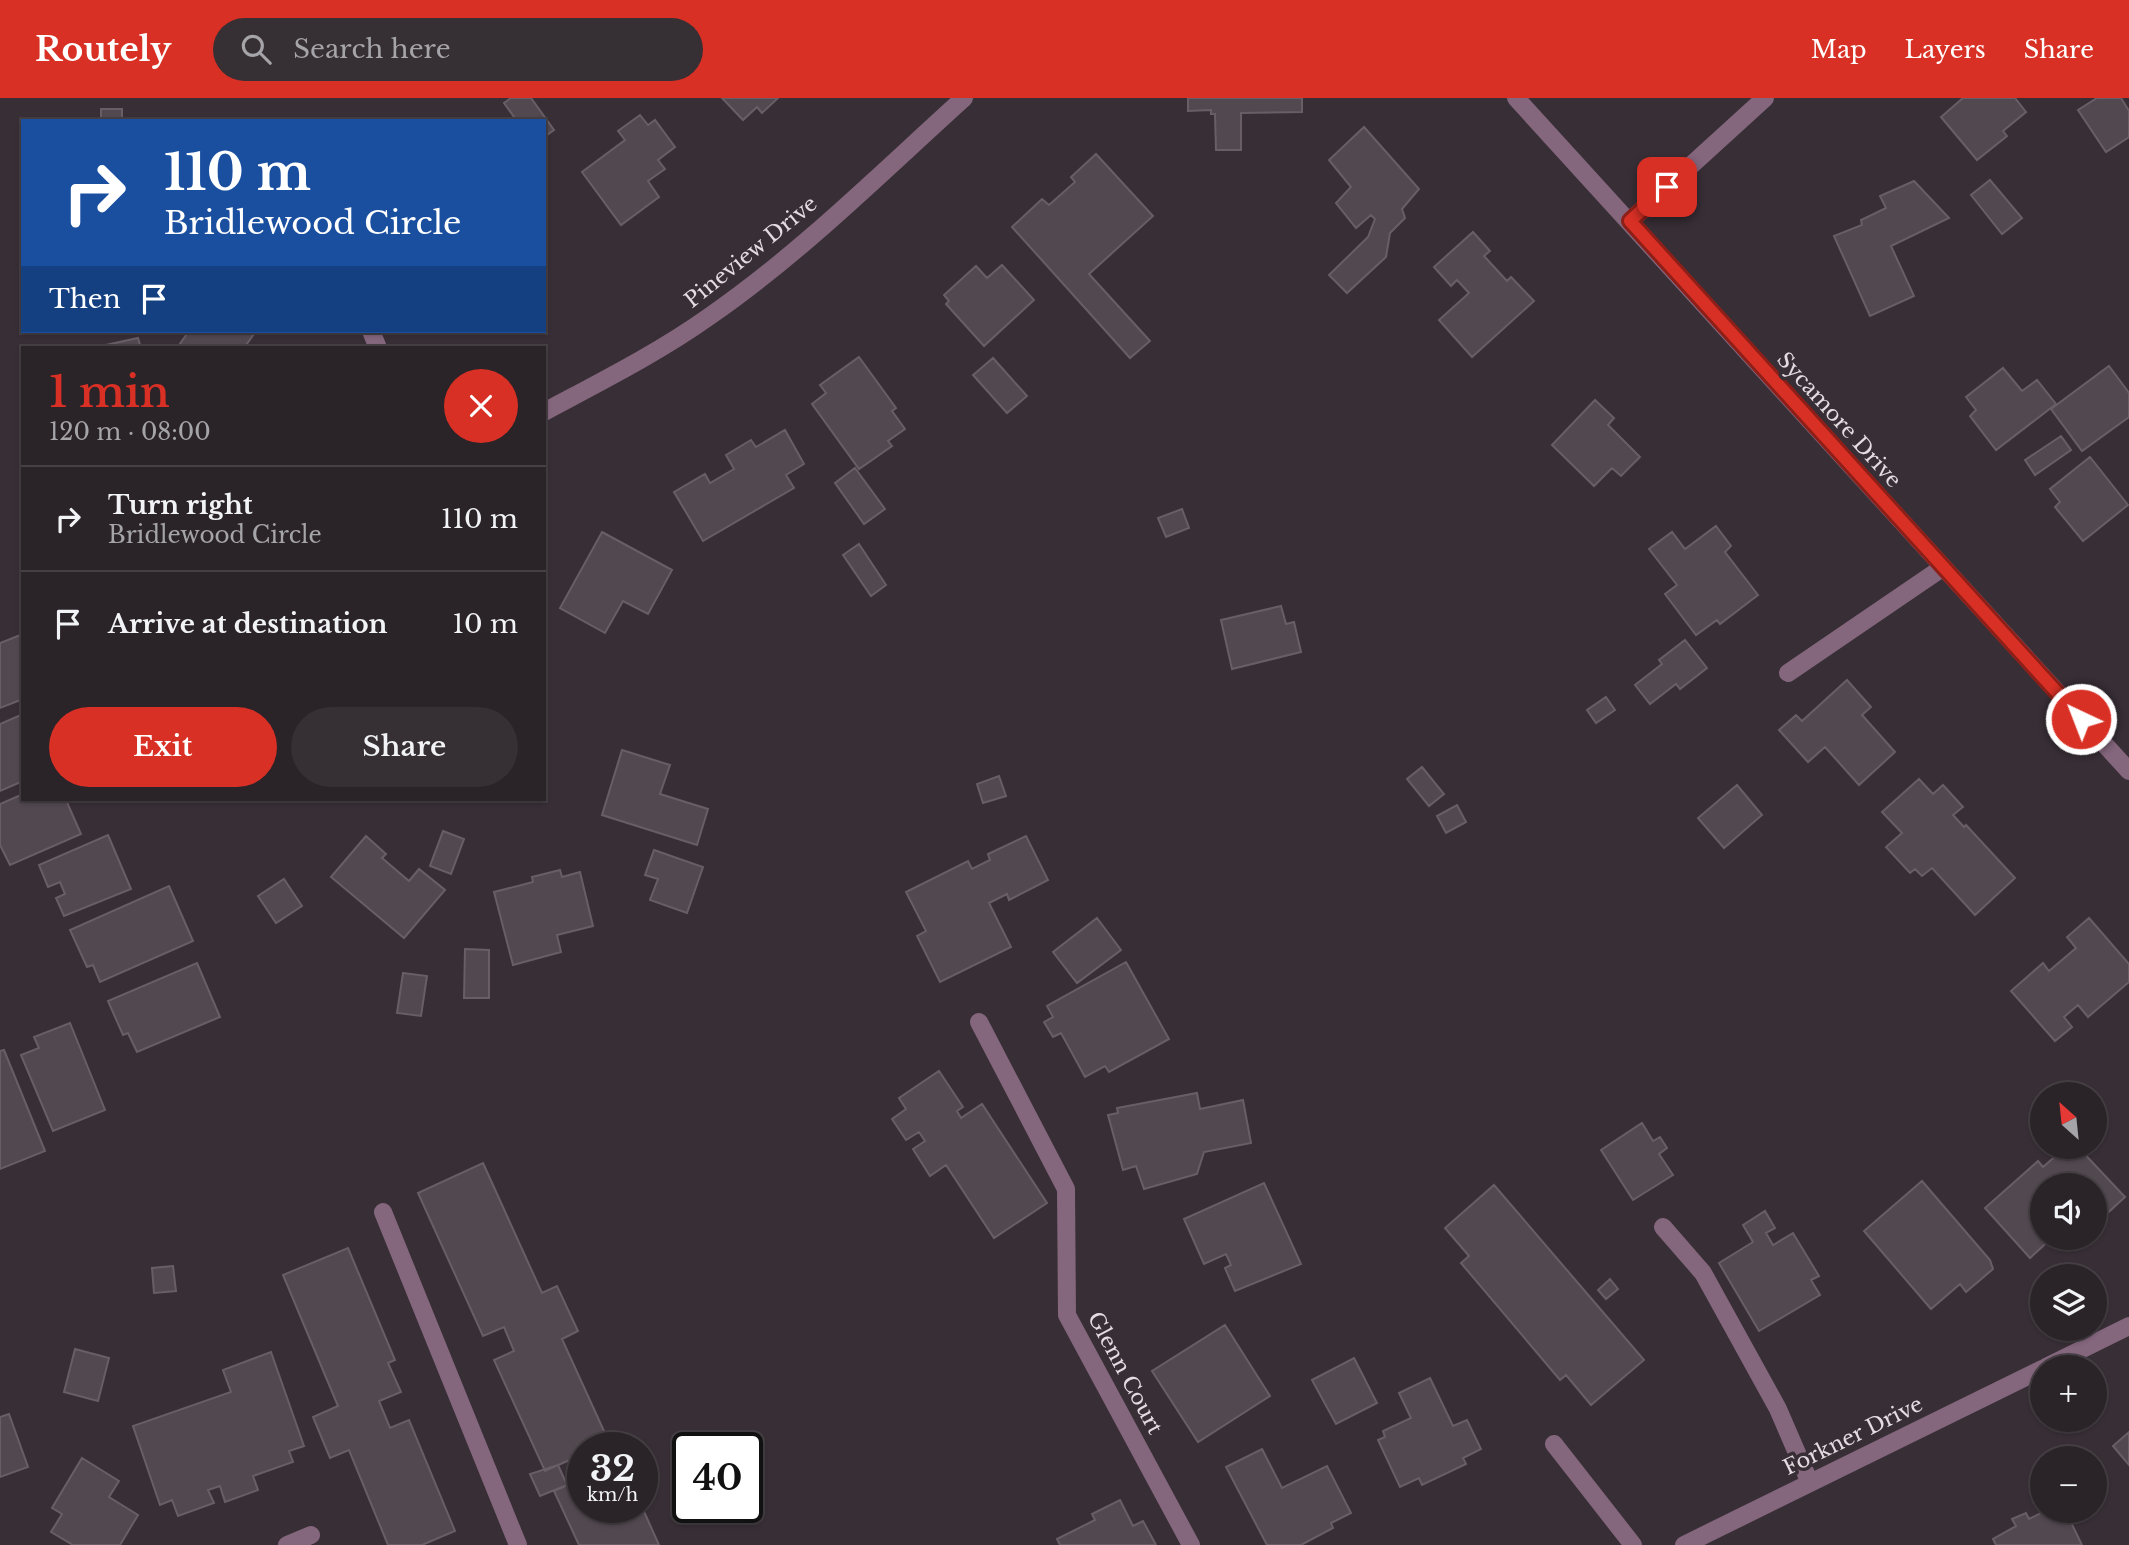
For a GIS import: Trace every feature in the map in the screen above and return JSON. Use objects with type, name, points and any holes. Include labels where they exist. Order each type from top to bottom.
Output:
[{"type":"street","name":"Pineview Drive","points":[[546,411],[633,365],[710,316],[789,255],[964,98]]},
{"type":"street","name":"Sycamore Drive","points":[[1516,98],[2129,771]]},
{"type":"street","points":[[1630,221],[1765,98]]},
{"type":"street","points":[[1788,673],[1942,568]]},
{"type":"street","name":"Glenn Court","points":[[979,1022],[1066,1189],[1067,1315],[1191,1545]]},
{"type":"street","points":[[383,1212],[518,1545]]},
{"type":"street","points":[[1662,1227],[1703,1273],[1779,1409],[1810,1483]]},
{"type":"street","name":"Forkner Drive","points":[[2070,1355],[2129,1326]]},
{"type":"street","name":"Forkner Drive","points":[[1684,1545],[2030,1375]]},
{"type":"street","points":[[1554,1444],[1633,1545]]},
{"type":"street","points":[[287,1545],[311,1535]]},
{"type":"building","points":[[511,98],[531,98],[554,130],[546,136],[546,119],[516,119],[504,103]]},
{"type":"building","points":[[722,98],[778,98],[762,113],[757,107],[743,120]]},
{"type":"building","points":[[1188,98],[1302,98],[1302,112],[1241,113],[1241,150],[1216,150],[1215,114],[1211,114],[1211,110],[1188,111]]},
{"type":"building","points":[[1963,98],[2015,98],[2026,112],[2003,131],[2007,136],[1977,160],[1941,117]]},
{"type":"building","points":[[2097,98],[2121,98],[2129,111],[2129,137],[2106,152],[2078,110]]},
{"type":"building","points":[[101,109],[122,109],[122,119],[101,119]]},
{"type":"building","points":[[640,115],[648,125],[655,120],[675,147],[658,160],[665,169],[648,181],[659,197],[621,225],[582,172],[625,140],[618,131]]},
{"type":"building","points":[[1364,127],[1419,189],[1402,209],[1405,218],[1390,233],[1386,257],[1347,293],[1329,275],[1368,237],[1375,219],[1371,215],[1356,228],[1336,203],[1351,187],[1329,160]]},
{"type":"building","points":[[1096,154],[1153,216],[1089,274],[1150,341],[1130,358],[1012,227],[1042,199],[1049,205],[1075,182],[1071,177]]},
{"type":"building","points":[[1990,180],[2022,218],[2002,234],[1971,195]]},
{"type":"building","points":[[1914,181],[1949,218],[1891,246],[1914,296],[1870,316],[1834,236],[1862,225],[1861,220],[1886,208],[1880,196]]},
{"type":"building","points":[[1473,232],[1490,251],[1484,256],[1507,281],[1511,277],[1534,301],[1472,357],[1439,320],[1469,293],[1457,280],[1451,286],[1434,267]]},
{"type":"building","points":[[1002,265],[1034,300],[984,346],[946,304],[949,301],[944,295],[976,266],[987,278]]},
{"type":"building","points":[[188,333],[255,333],[245,346],[178,346]]},
{"type":"building","points":[[138,338],[140,346],[101,346]]},
{"type":"building","points":[[859,357],[896,408],[892,411],[905,429],[888,441],[892,446],[859,469],[812,404],[826,393],[820,385]]},
{"type":"building","points":[[993,358],[1027,396],[1007,413],[973,375]]},
{"type":"building","points":[[2109,366],[2129,393],[2129,417],[2082,451],[2051,409]]},
{"type":"building","points":[[2003,368],[2022,391],[2037,380],[2056,404],[1996,450],[1970,416],[1976,410],[1966,397]]},
{"type":"building","points":[[1595,400],[1614,418],[1608,425],[1640,457],[1621,476],[1612,468],[1594,486],[1552,445]]},
{"type":"building","points":[[785,430],[804,464],[786,475],[794,488],[703,541],[674,492],[705,474],[710,483],[734,469],[726,455],[751,440],[756,447]]},
{"type":"building","points":[[2061,436],[2071,450],[2035,475],[2025,460]]},
{"type":"building","points":[[2090,457],[2128,505],[2083,541],[2055,507],[2060,502],[2050,489]]},
{"type":"building","points":[[855,468],[885,509],[864,524],[835,483]]},
{"type":"building","points":[[1182,509],[1189,528],[1166,537],[1158,518]]},
{"type":"building","points":[[1716,526],[1731,546],[1725,552],[1758,595],[1720,624],[1717,620],[1696,635],[1665,594],[1677,585],[1649,549],[1672,532],[1685,549]]},
{"type":"building","points":[[602,532],[672,570],[648,614],[623,601],[605,633],[560,608]]},
{"type":"building","points":[[859,544],[886,585],[871,596],[843,555]]},
{"type":"building","points":[[1281,606],[1286,624],[1294,622],[1301,652],[1232,669],[1221,620]]},
{"type":"building","points":[[21,635],[21,700],[0,708],[0,643]]},
{"type":"building","points":[[1685,640],[1707,668],[1680,689],[1676,684],[1650,704],[1635,685],[1662,664],[1659,660]]},
{"type":"building","points":[[1847,680],[1871,707],[1862,715],[1895,752],[1859,785],[1825,747],[1808,762],[1779,730],[1796,715],[1802,721]]},
{"type":"building","points":[[1606,697],[1615,710],[1596,723],[1587,710]]},
{"type":"building","points":[[21,715],[21,782],[0,791],[0,724]]},
{"type":"building","points":[[622,750],[670,765],[660,794],[708,809],[697,845],[602,815]]},
{"type":"building","points":[[1422,767],[1444,794],[1429,806],[1407,779]]},
{"type":"building","points":[[999,776],[1006,796],[983,803],[977,784]]},
{"type":"building","points":[[1919,779],[1933,794],[1943,785],[1963,807],[1953,815],[1964,827],[1966,825],[2015,878],[1975,915],[1932,868],[1922,876],[1915,869],[1910,873],[1886,847],[1902,833],[1882,812]]},
{"type":"building","points":[[1737,785],[1762,815],[1724,848],[1698,818]]},
{"type":"building","points":[[21,795],[21,801],[66,801],[81,834],[10,865],[0,845],[0,804]]},
{"type":"building","points":[[1457,805],[1466,822],[1446,833],[1437,816]]},
{"type":"building","points":[[443,831],[464,839],[451,874],[430,866]]},
{"type":"building","points":[[108,835],[131,889],[64,916],[56,898],[65,894],[60,882],[48,887],[39,865]]},
{"type":"building","points":[[366,836],[386,854],[382,858],[409,881],[419,869],[445,890],[404,938],[331,877]]},
{"type":"building","points":[[1026,836],[1048,880],[1009,900],[1007,894],[989,903],[1011,947],[940,982],[917,936],[926,931],[906,892],[968,861],[972,869],[990,860],[988,854]]},
{"type":"building","points":[[654,850],[703,867],[687,913],[650,900],[658,879],[645,875]]},
{"type":"building","points":[[560,870],[562,877],[580,872],[593,926],[557,935],[561,952],[513,965],[494,892],[533,882],[532,877]]},
{"type":"building","points":[[284,879],[302,906],[276,923],[258,896]]},
{"type":"building","points":[[169,886],[193,941],[100,982],[93,965],[87,967],[70,930]]},
{"type":"building","points":[[1097,918],[1121,950],[1077,983],[1053,952]]},
{"type":"building","points":[[2089,918],[2129,964],[2129,982],[2088,1017],[2078,1005],[2064,1017],[2072,1027],[2055,1041],[2011,991],[2043,963],[2049,971],[2076,948],[2067,937]]},
{"type":"building","points":[[465,949],[489,950],[489,998],[464,998]]},
{"type":"building","points":[[1126,962],[1169,1039],[1109,1072],[1105,1066],[1085,1077],[1061,1033],[1053,1037],[1044,1022],[1053,1017],[1047,1006]]},
{"type":"building","points":[[197,963],[220,1017],[137,1052],[128,1033],[123,1035],[108,1001]]},
{"type":"building","points":[[403,973],[427,976],[421,1016],[397,1013]]},
{"type":"building","points":[[70,1023],[105,1110],[53,1131],[21,1055],[39,1048],[34,1037]]},
{"type":"building","points":[[4,1050],[45,1151],[0,1169],[0,1051]]},
{"type":"building","points":[[939,1071],[963,1107],[957,1111],[961,1118],[982,1104],[1047,1203],[994,1238],[946,1165],[930,1176],[913,1149],[925,1141],[919,1132],[906,1140],[892,1119],[906,1109],[899,1098]]},
{"type":"building","points":[[1197,1093],[1200,1109],[1243,1100],[1251,1143],[1204,1152],[1197,1174],[1144,1189],[1136,1166],[1123,1170],[1108,1115],[1118,1113],[1117,1108]]},
{"type":"building","points":[[1642,1123],[1653,1141],[1660,1137],[1667,1148],[1659,1154],[1673,1175],[1633,1200],[1601,1150]]},
{"type":"building","points":[[2052,1159],[2089,1159],[2102,1173],[2030,1173],[2030,1250],[2039,1250],[2030,1258],[1985,1208],[2038,1161],[2043,1167]]},
{"type":"building","points":[[483,1163],[542,1293],[557,1286],[578,1331],[562,1339],[604,1432],[567,1432],[567,1461],[545,1471],[494,1360],[514,1351],[504,1327],[483,1336],[418,1193]]},
{"type":"building","points":[[2107,1178],[2125,1197],[2107,1214]]},
{"type":"building","points":[[1922,1181],[1990,1260],[1993,1269],[1966,1292],[1960,1284],[1931,1309],[1864,1231]]},
{"type":"building","points":[[1264,1183],[1301,1264],[1235,1291],[1225,1268],[1231,1265],[1226,1254],[1204,1264],[1184,1219]]},
{"type":"building","points":[[1494,1185],[1644,1360],[1591,1405],[1566,1375],[1560,1380],[1461,1263],[1469,1256],[1445,1228]]},
{"type":"building","points":[[1765,1211],[1775,1228],[1766,1233],[1773,1245],[1793,1233],[1819,1276],[1811,1280],[1820,1295],[1759,1331],[1719,1263],[1753,1242],[1743,1225]]},
{"type":"building","points":[[348,1248],[395,1360],[388,1363],[401,1392],[379,1401],[390,1428],[409,1420],[455,1531],[422,1545],[388,1545],[349,1450],[330,1458],[313,1417],[338,1406],[283,1275]]},
{"type":"building","points":[[173,1266],[176,1291],[154,1293],[152,1268]]},
{"type":"building","points":[[1610,1279],[1618,1289],[1606,1299],[1598,1290]]},
{"type":"building","points":[[1225,1325],[1270,1396],[1198,1442],[1152,1371]]},
{"type":"building","points":[[75,1349],[109,1358],[98,1401],[64,1392]]},
{"type":"building","points":[[271,1352],[304,1446],[289,1451],[293,1462],[253,1476],[258,1490],[225,1502],[220,1486],[208,1490],[214,1503],[178,1516],[172,1500],[160,1505],[133,1426],[231,1392],[223,1370]]},
{"type":"building","points":[[1354,1358],[1377,1403],[1336,1424],[1312,1380]]},
{"type":"building","points":[[1430,1378],[1453,1426],[1467,1420],[1481,1449],[1463,1458],[1466,1464],[1422,1485],[1419,1478],[1400,1487],[1378,1440],[1385,1437],[1383,1431],[1411,1418],[1399,1393]]},
{"type":"building","points":[[9,1414],[28,1467],[0,1477],[0,1417]]},
{"type":"building","points":[[2129,1432],[2129,1465],[2113,1446]]},
{"type":"building","points":[[1262,1449],[1282,1488],[1327,1466],[1351,1513],[1331,1523],[1333,1528],[1301,1545],[1267,1545],[1226,1467]]},
{"type":"building","points":[[82,1458],[119,1481],[109,1497],[138,1515],[120,1545],[73,1545],[51,1532],[62,1514],[52,1508]]},
{"type":"building","points":[[558,1465],[567,1485],[540,1496],[530,1474]]},
{"type":"building","points":[[567,1485],[567,1519],[554,1491]]},
{"type":"building","points":[[1120,1500],[1133,1526],[1143,1521],[1156,1545],[1060,1545],[1057,1539],[1095,1520],[1092,1514]]},
{"type":"building","points":[[2026,1513],[2030,1523],[2071,1523],[2082,1545],[1996,1545],[1993,1539],[2016,1526],[2012,1519]]},
{"type":"building","points":[[569,1523],[649,1523],[659,1545],[579,1545]]},
{"type":"route","points":[[1667,187],[1630,221],[2081,719]]}]
